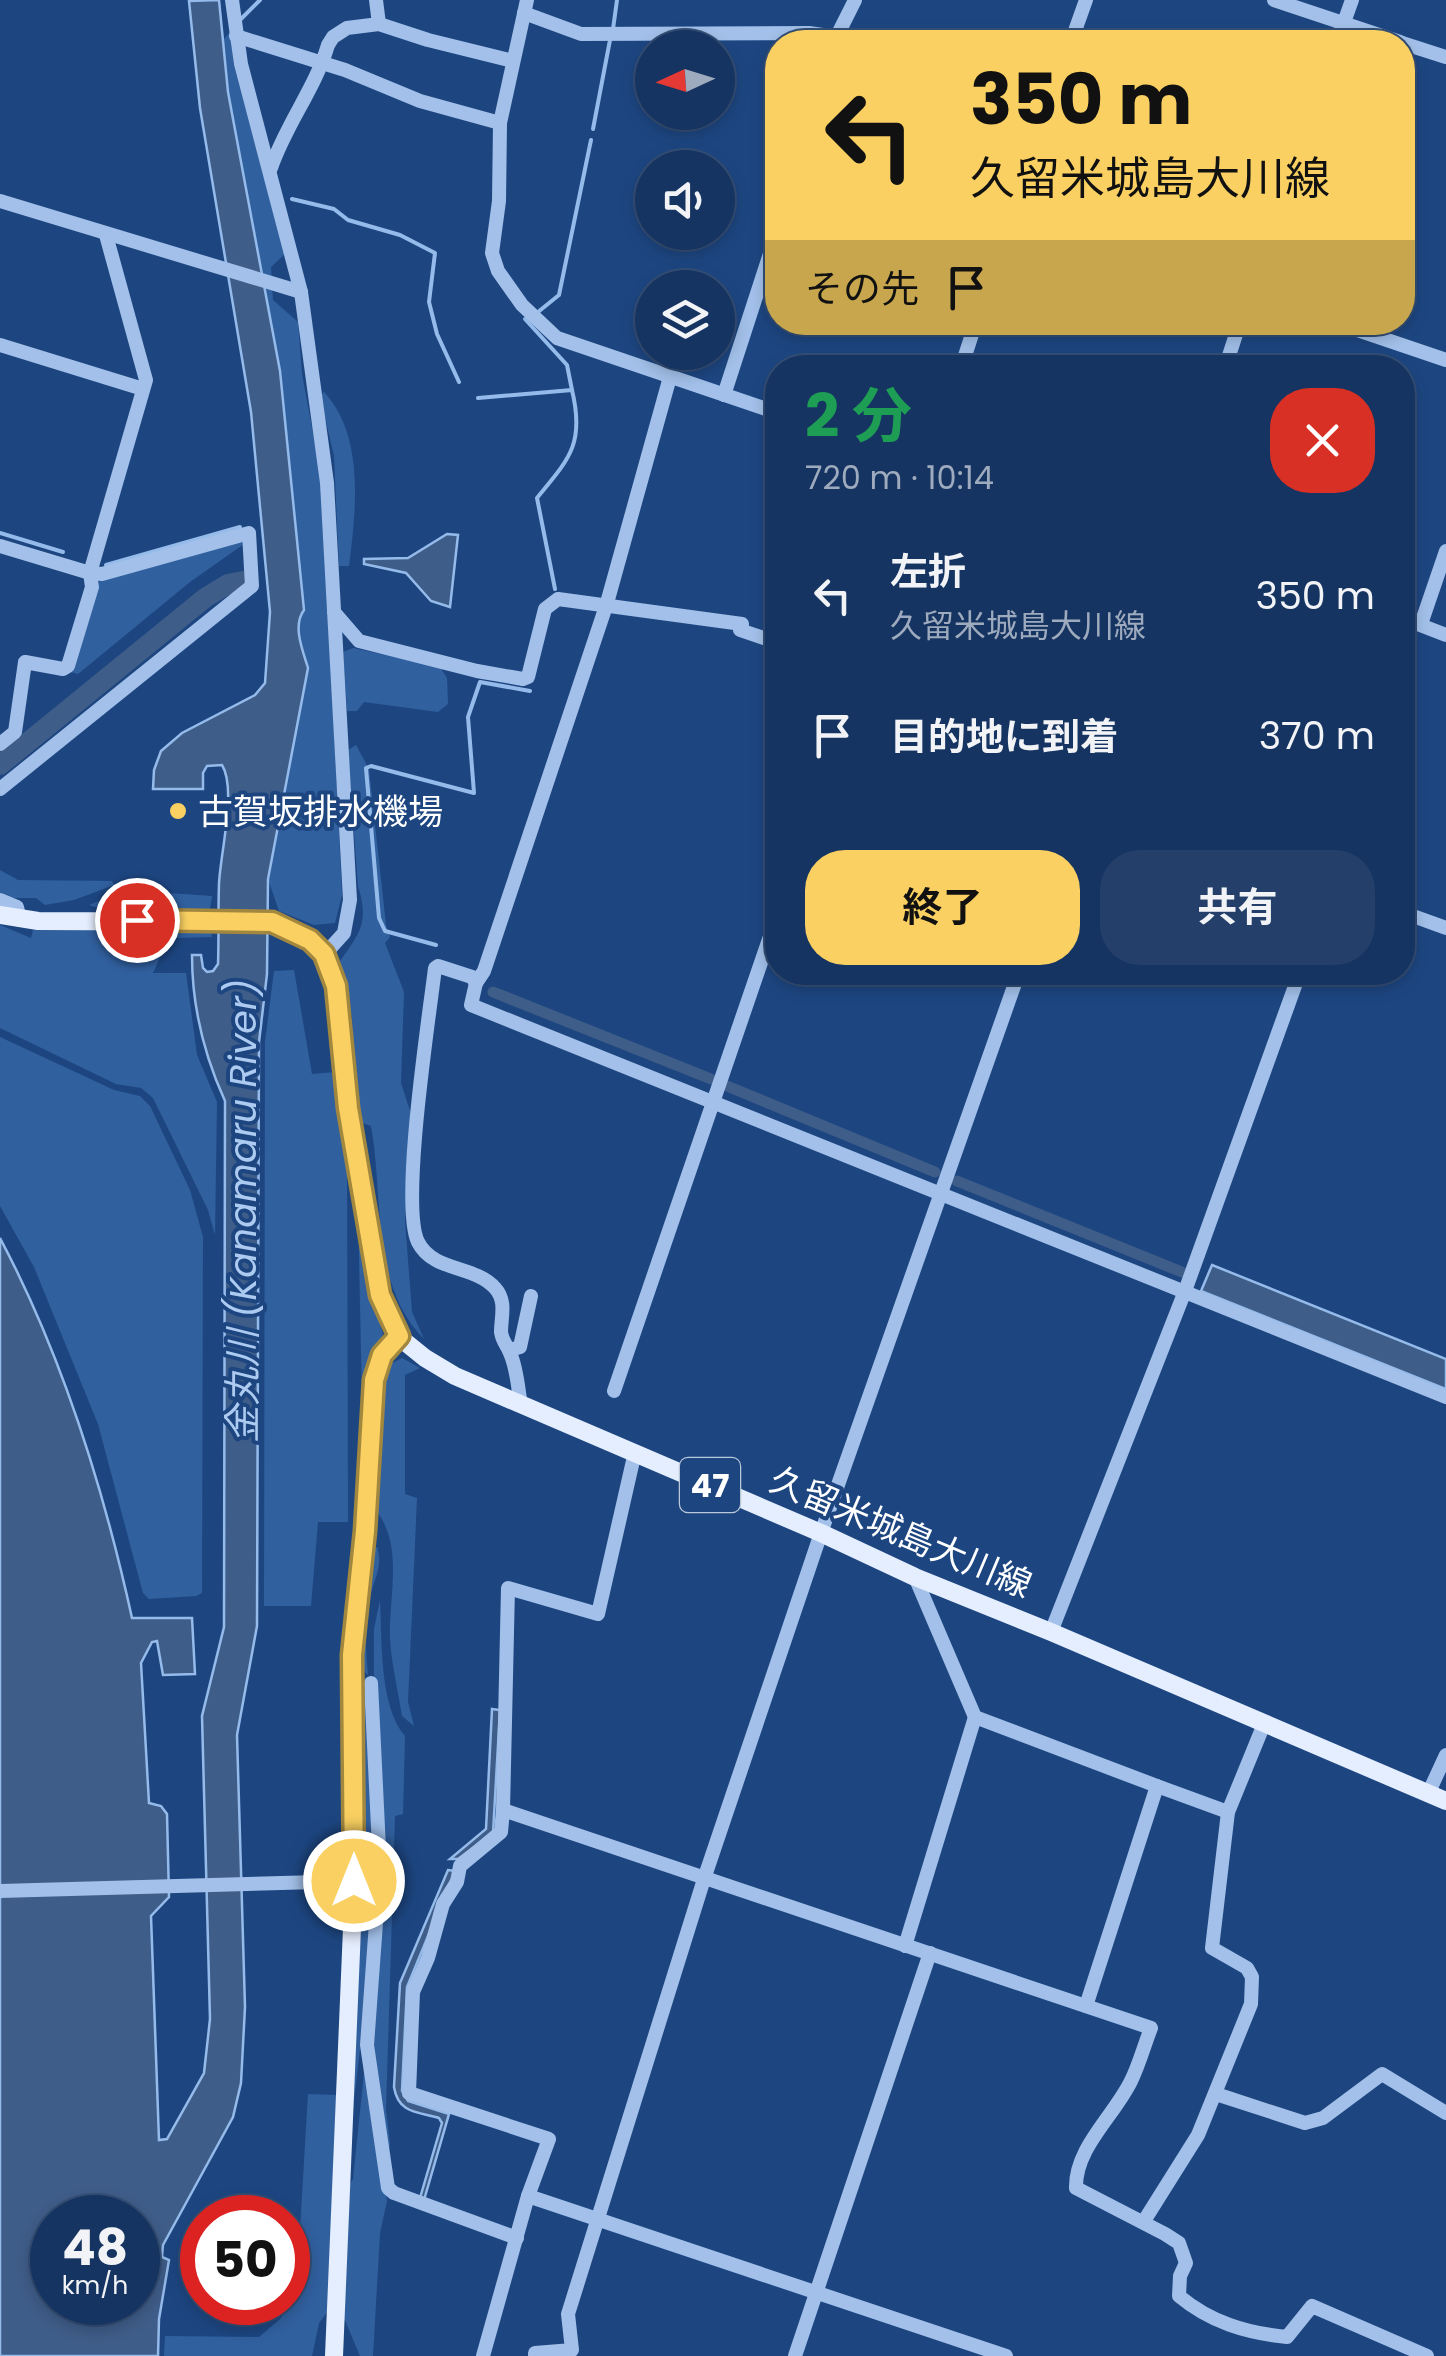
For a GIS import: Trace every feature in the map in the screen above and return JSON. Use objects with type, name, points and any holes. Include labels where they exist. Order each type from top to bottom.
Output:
[{"type":"main road","points":[[0,915],[20,920],[272,922],[310,940],[324,954]]},
{"type":"main road","name":"久留米城島大川線","points":[[324,954],[336,986],[348,1108],[380,1295],[399,1336],[424,1358],[455,1376],[915,1577],[1437,1797]]},
{"type":"main road","points":[[334,2356],[352,1655],[365,1531],[374,1380],[382,1355],[399,1336]]},
{"type":"street","points":[[376,0],[380,24]]},
{"type":"street","points":[[840,30],[856,0]]},
{"type":"street","points":[[1075,30],[1086,0]]},
{"type":"street","points":[[1274,0],[1360,30]]},
{"type":"street","points":[[1342,30],[1352,0]]},
{"type":"street","points":[[765,33],[592,35],[561,28],[526,6],[500,123],[492,253],[498,271],[549,334],[765,408]]},
{"type":"street","points":[[234,20],[420,101],[500,123]]},
{"type":"street","points":[[234,20],[301,292],[327,482],[350,900],[344,933],[324,954]]},
{"type":"street","points":[[271,168],[333,37],[347,28],[380,24],[513,61]]},
{"type":"street","points":[[1415,47],[1446,57]]},
{"type":"street","points":[[0,201],[301,292]]},
{"type":"street","points":[[0,744],[14,732],[25,662],[63,669],[68,666],[92,587],[90,573],[146,380],[106,234]]},
{"type":"street","points":[[724,395],[765,269]]},
{"type":"street","points":[[1372,335],[1446,360]]},
{"type":"street","points":[[0,344],[143,389]]},
{"type":"street","points":[[670,377],[607,604],[471,1005],[1446,1397]]},
{"type":"street","points":[[0,546],[102,574],[249,533],[252,586],[0,789]]},
{"type":"street","points":[[1421,624],[1446,550]]},
{"type":"street","points":[[334,612],[359,641],[524,679],[528,677],[550,602],[571,599],[742,624],[740,630],[765,639]]},
{"type":"street","points":[[1415,622],[1446,635]]},
{"type":"street","points":[[0,900],[17,907],[20,920]]},
{"type":"street","points":[[1415,917],[1446,928]]},
{"type":"street","points":[[614,1391],[765,950]]},
{"type":"street","points":[[476,983],[472,977],[435,968],[413,1170],[413,1222],[416,1239],[424,1252],[498,1290],[503,1307],[501,1336],[510,1350],[521,1405]]},
{"type":"street","points":[[536,2356],[535,2353],[572,2350],[568,2314],[704,1879],[1014,985]]},
{"type":"street","points":[[1052,1632],[1185,1292],[1295,985]]},
{"type":"street","points":[[510,1350],[520,1346],[531,1296]]},
{"type":"street","points":[[483,2356],[548,2139],[409,2094],[412,1992],[460,1866],[501,1832],[508,1588],[598,1614],[635,1452]]},
{"type":"street","points":[[906,1946],[975,1717],[915,1577]]},
{"type":"street","points":[[370,1683],[380,1868],[366,2045],[388,2188],[394,2194],[516,2238]]},
{"type":"street","points":[[975,1717],[1228,1812]]},
{"type":"street","points":[[1144,2220],[1191,2147],[1251,2004],[1252,1977],[1247,1968],[1212,1948],[1228,1812],[1264,1724]]},
{"type":"street","points":[[1437,1797],[1446,1755]]},
{"type":"street","points":[[1086,2006],[1157,1786]]},
{"type":"street","points":[[502,1810],[1151,2028],[1132,2080],[1101,2126],[1076,2174],[1076,2188],[1144,2220],[1179,2243],[1186,2263],[1180,2276],[1179,2296],[1215,2321],[1287,2337],[1312,2306],[1427,2356]]},
{"type":"street","points":[[0,1891],[348,1881]]},
{"type":"street","points":[[795,2356],[930,1953]]},
{"type":"street","points":[[1216,2094],[1305,2123],[1323,2118],[1382,2074],[1446,2114]]},
{"type":"street","points":[[528,2196],[1006,2356]]},
{"type":"shaded area","points":[[230,32],[234,66],[285,254],[271,267],[273,300],[298,322],[302,374],[322,482],[342,895],[335,923],[314,925],[279,911],[268,879],[308,668],[299,630],[304,609],[280,371],[228,92],[223,40]]},
{"type":"shaded area","points":[[324,392],[337,410],[352,452],[355,498],[349,566],[339,566],[334,456],[320,396]]},
{"type":"shaded area","points":[[235,539],[244,544],[190,582],[78,674],[71,672],[100,580]]},
{"type":"shaded area","points":[[353,648],[440,667],[447,678],[448,704],[438,712],[364,702],[357,711],[347,711],[343,652]]},
{"type":"shaded area","points":[[356,745],[369,769],[390,937],[385,943],[404,992],[401,1083],[412,1117],[405,1221],[412,1312],[424,1339],[407,1317],[387,1267],[371,1126],[362,1123],[355,1107],[352,1017],[340,961],[358,934],[363,917],[348,750]]},
{"type":"shaded area","points":[[0,870],[18,880],[112,881],[114,885],[74,900],[45,905],[36,898],[10,898],[0,893]]},
{"type":"shaded area","points":[[124,890],[212,896],[210,909],[104,910],[89,905]]},
{"type":"shaded area","points":[[0,925],[31,938],[33,930],[211,927],[212,937],[176,938],[163,951],[153,973],[186,973],[197,1055],[217,1102],[215,1235],[208,1210],[153,1098],[141,1088],[116,1084],[0,1028]]},
{"type":"shaded area","points":[[294,970],[312,1074],[335,1072],[347,1153],[348,1522],[318,1522],[311,1606],[264,1606],[265,1042],[274,971]]},
{"type":"shaded area","points":[[0,1037],[114,1090],[140,1096],[150,1106],[190,1190],[203,1237],[202,1593],[196,1596],[149,1599],[143,1593],[98,1424],[34,1267],[0,1206]]},
{"type":"shaded area","points":[[358,1207],[367,1282],[383,1334],[370,1362],[363,1449]]},
{"type":"shaded area","points":[[402,1358],[420,1368],[405,1375],[405,1494],[417,1498],[408,1702],[414,1726],[402,1716],[393,1667],[393,1557],[386,1527],[378,1513],[384,1375],[390,1364]]},
{"type":"shaded area","points":[[377,1547],[378,1568],[366,1620],[368,1675],[360,1668],[360,1635],[372,1548]]},
{"type":"shaded area","points":[[380,1600],[386,1690],[390,1708],[405,1736],[403,1814],[395,1816],[386,2109],[388,2159],[371,2050],[382,1787],[374,1673],[374,1629]]},
{"type":"shaded area","points":[[360,1691],[365,1691],[375,1873],[371,1957],[347,2159],[364,1905]]},
{"type":"shaded area","points":[[365,2063],[387,2201],[380,2233],[373,2356],[360,2356],[341,2311],[345,2192],[353,2179]]},
{"type":"shaded area","points":[[308,2094],[337,2095],[328,2311],[319,2323],[312,2356],[164,2356],[165,2336],[259,2337],[273,2325],[310,2325],[310,2195],[302,2195]]},
{"type":"water","name":"金丸川 (Kanamaru River)","points":[[219,0],[228,92],[280,371],[304,610],[299,631],[308,668],[268,879],[267,974],[259,1042],[257,1626],[237,1735],[245,2007],[241,2083],[233,2117],[190,2195],[180,2195],[180,2214],[163,2245],[162,2257],[169,2260],[160,2313],[160,2195],[30,2195],[30,2325],[159,2325],[158,2356],[0,2356],[0,1238],[43,1329],[79,1423],[132,1618],[192,1618],[195,1674],[163,1675],[157,1641],[152,1642],[141,1663],[149,1803],[161,1806],[167,1814],[169,1897],[151,1916],[159,2140],[167,2139],[204,2073],[210,2019],[202,1716],[224,1627],[225,1101],[201,1030],[192,955],[201,955],[207,972],[218,964],[219,884],[228,790],[222,765],[207,766],[203,789],[153,789],[161,751],[182,733],[255,695],[265,683],[270,612],[251,412],[200,108],[189,1]]},
{"type":"water","points":[[447,534],[458,535],[450,607],[431,601],[406,573],[364,564],[364,559],[408,558]]},
{"type":"water","points":[[1212,1265],[1446,1359],[1446,1389],[1201,1291]]},
{"type":"water","points":[[492,1709],[500,1710],[493,1833],[458,1859],[450,1859],[486,1829]]},
{"type":"water","points":[[448,1870],[455,1871],[407,1987],[402,2091],[408,2101],[449,2114],[424,2200],[420,2198],[442,2123],[439,2118],[404,2107],[396,2096],[400,1983]]},
{"type":"waterway","points":[[239,21],[260,0]]},
{"type":"waterway","points":[[613,29],[617,0]]},
{"type":"waterway","points":[[593,129],[610,40]]},
{"type":"waterway","points":[[538,312],[559,295],[591,140]]},
{"type":"waterway","points":[[292,199],[334,209],[348,220],[400,235],[435,253],[429,302],[437,334],[459,382]]},
{"type":"waterway","points":[[525,319],[567,365],[572,390]]},
{"type":"waterway","points":[[478,398],[572,390],[575,438],[566,461],[537,498],[555,589]]},
{"type":"waterway","points":[[106,565],[240,527]]},
{"type":"waterway","points":[[0,533],[63,552]]},
{"type":"waterway","points":[[0,765],[205,598],[228,584],[248,580]]},
{"type":"waterway","points":[[436,945],[385,931],[379,918],[366,768],[371,766],[474,793],[468,717],[480,682],[530,691]]},
{"type":"waterway","points":[[493,992],[711,1079]]},
{"type":"waterway","points":[[727,1086],[935,1172]]},
{"type":"waterway","points":[[957,1181],[1182,1272]]},
{"type":"place","name":"古賀坂排水機場","points":[[178,811]]},
{"type":"route","points":[[137,920],[272,922],[310,940],[324,954],[336,986],[348,1108],[380,1295],[399,1336],[382,1355],[374,1380],[365,1531],[352,1655],[354,1881]]}]
